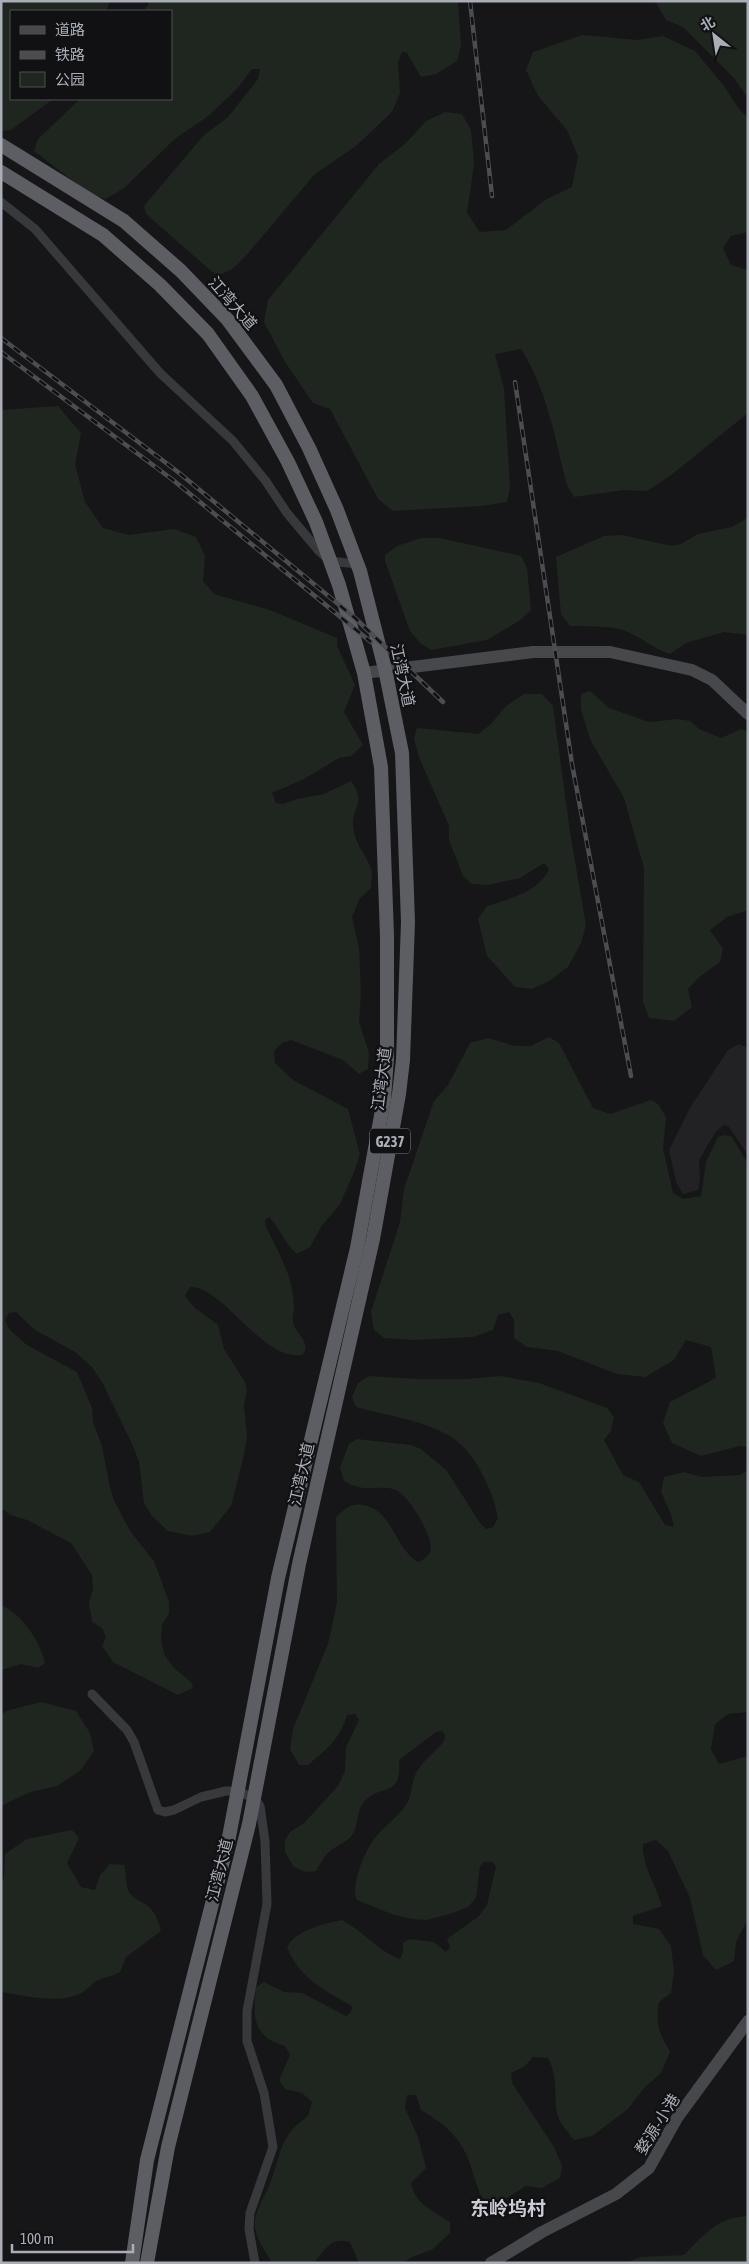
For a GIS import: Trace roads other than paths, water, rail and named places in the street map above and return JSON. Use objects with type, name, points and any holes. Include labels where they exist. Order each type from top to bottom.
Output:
[{"type":"highway","name":"江湾大道","points":[[1,145],[124,222],[181,270],[228,320],[276,385],[337,510],[357,564],[385,669],[402,753],[408,922],[403,1060],[373,1239],[299,1564],[254,1798],[168,2146],[147,2263]]},
{"type":"highway","name":"江湾大道","points":[[1,172],[104,235],[160,285],[208,334],[252,396],[288,462],[316,522],[339,584],[364,673],[381,767],[387,936],[384,1098],[357,1248],[278,1578],[228,1837],[147,2160],[132,2263]]},
{"type":"main road","points":[[364,673],[533,652],[610,652],[692,670],[712,680],[748,714]]},
{"type":"main road","name":"婺源-小港","points":[[491,2263],[542,2232],[616,2194],[649,2168],[677,2118],[748,2021]]},
{"type":"street","points":[[1,202],[35,229],[160,373],[233,441],[265,480],[287,514],[330,561],[357,564]]},
{"type":"street","points":[[92,1694],[130,1736],[158,1810],[164,1812],[201,1797],[226,1791],[237,1791],[254,1798],[258,1800],[260,1806],[267,1904],[247,2011],[247,2042],[264,2093],[273,2147],[250,2213],[249,2229],[255,2263]]},
{"type":"railway","points":[[470,1],[492,196]]},
{"type":"railway","points":[[1,338],[178,472],[355,618],[443,702]]},
{"type":"railway","points":[[1,352],[173,480],[371,642]]},
{"type":"railway","points":[[515,382],[572,764],[631,1076]]},
{"type":"district","name":"东岭坞村","points":[[508,2208]]}]
